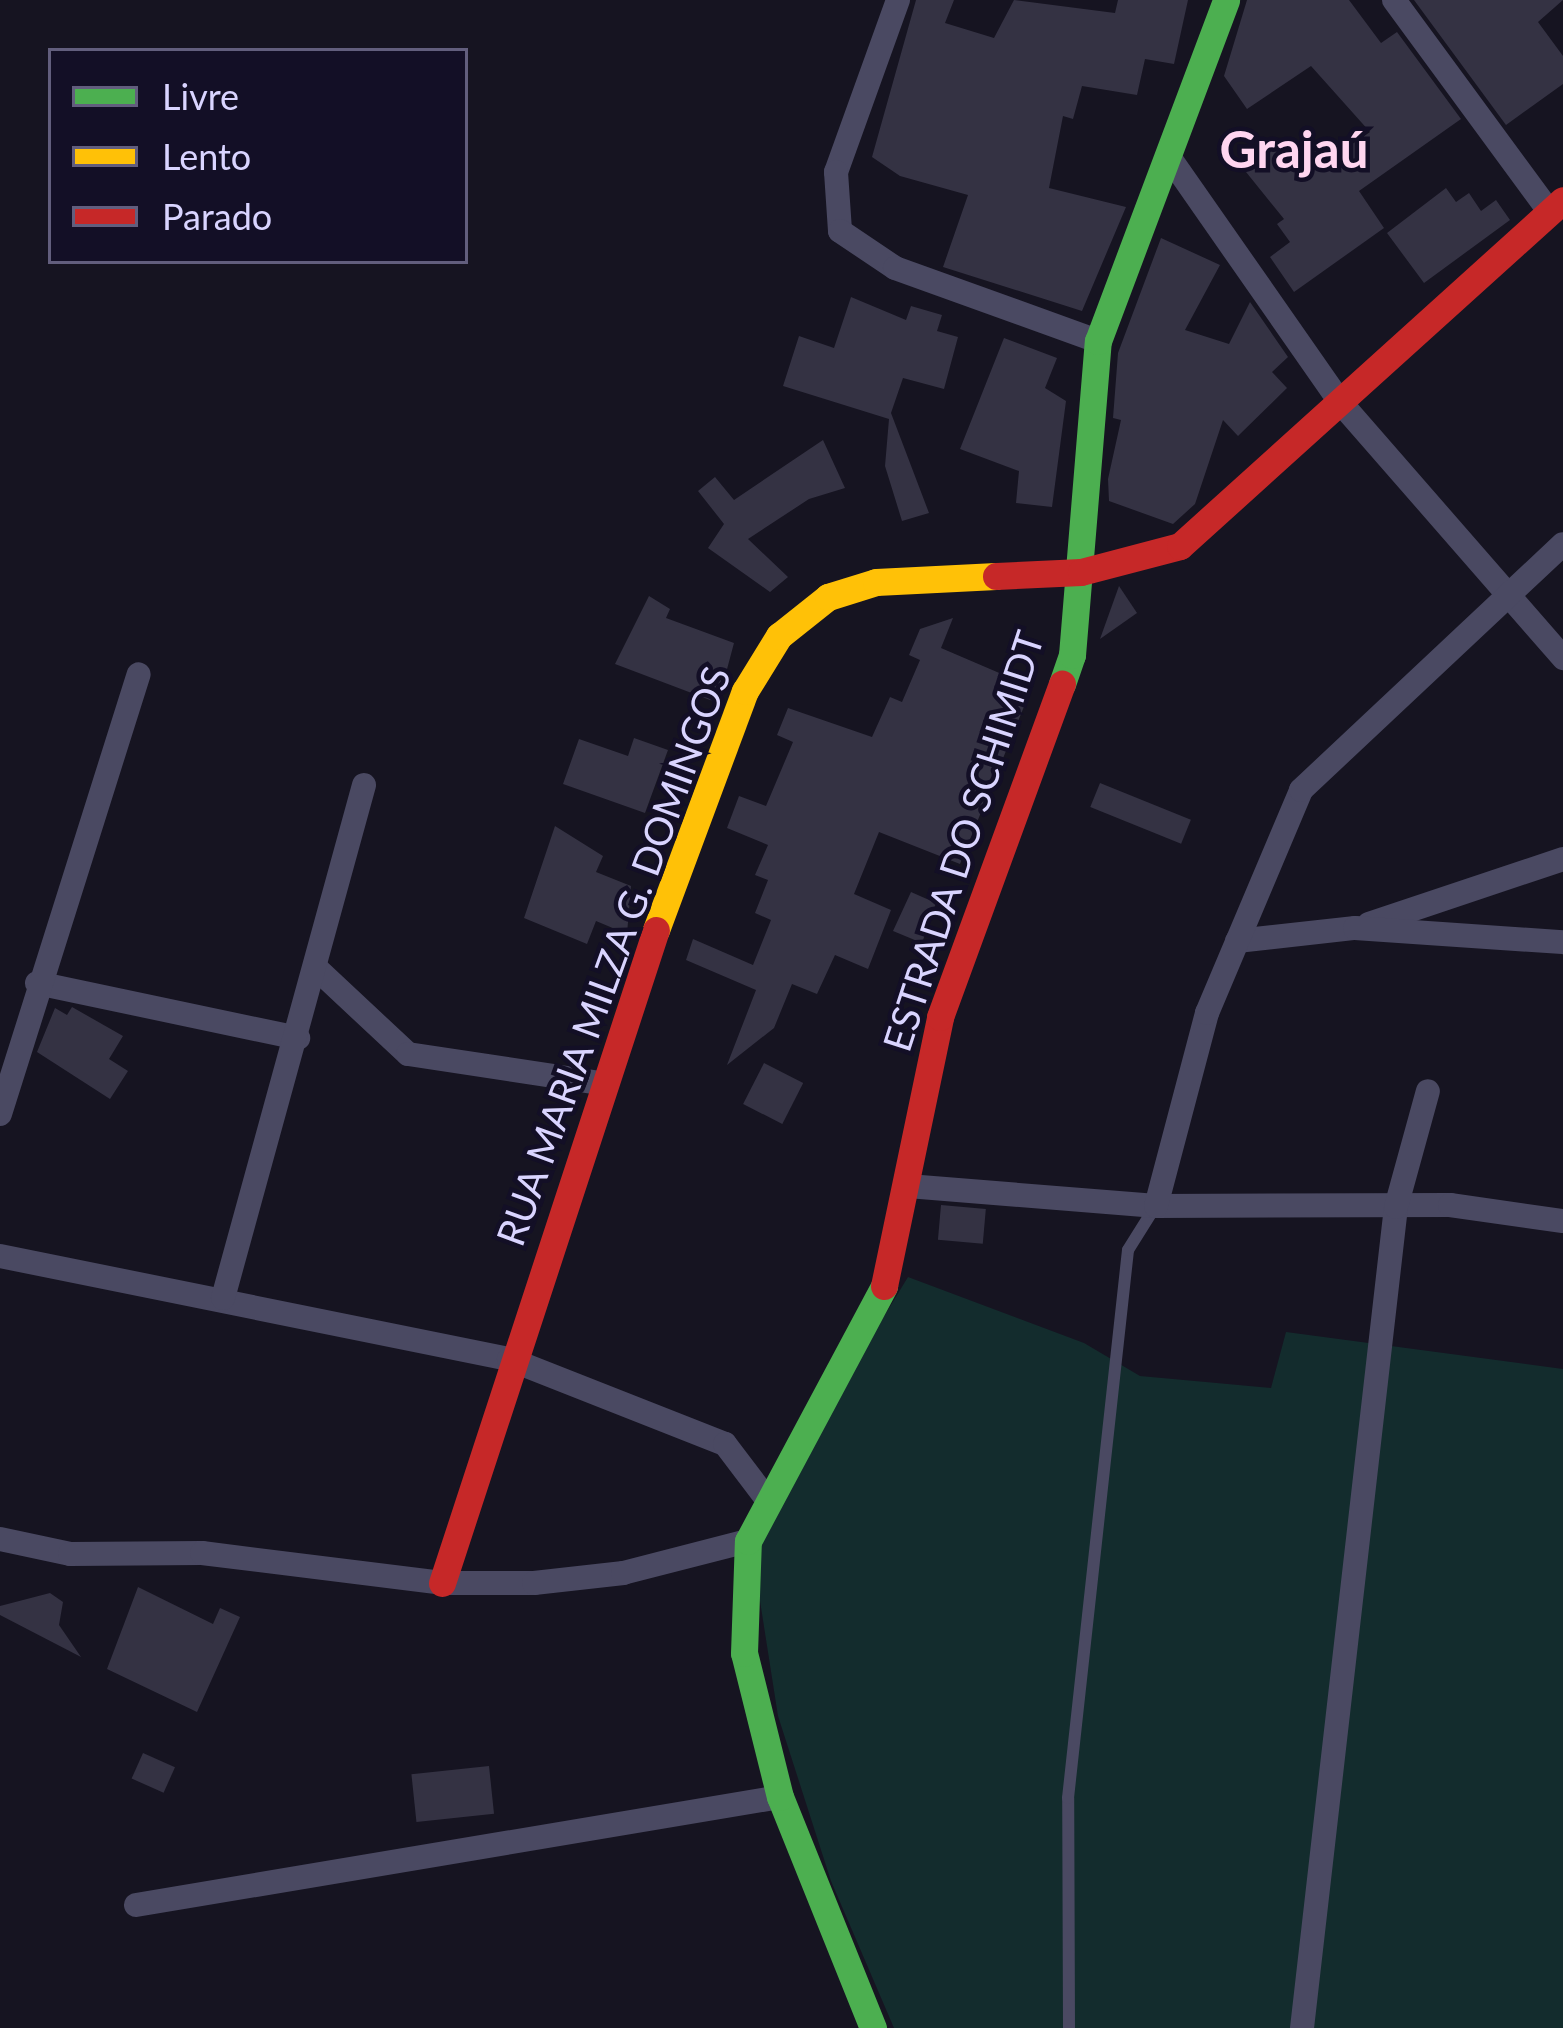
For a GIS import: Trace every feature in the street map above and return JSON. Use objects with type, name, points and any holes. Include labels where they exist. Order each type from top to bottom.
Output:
[{"type":"street","points":[[898,0],[836,172],[840,231],[895,268],[1098,341]]},
{"type":"street","name":"ESTRADA DO SCHIMIDT","points":[[873,2028],[780,1797],[744,1654],[748,1541],[766,1498],[879,1311],[940,1017],[1072,655],[1098,341],[1172,161],[1226,0]]},
{"type":"street","points":[[1394,0],[1556,206]]},
{"type":"street","points":[[1172,161],[1340,401],[1563,658]]},
{"type":"street","name":"RUA MARIA MILZA G. DOMINGOS","points":[[442,1583],[599,1082],[745,691],[779,636],[828,597],[876,582],[1081,572],[1180,546],[1556,206]]},
{"type":"street","points":[[1156,1205],[1189,1066],[1301,790],[1563,544]]},
{"type":"street","points":[[0,1114],[37,983],[140,674]]},
{"type":"street","points":[[223,1298],[364,785]]},
{"type":"street","points":[[1355,928],[1563,860]]},
{"type":"street","points":[[1237,941],[1355,928],[1563,942]]},
{"type":"street","points":[[316,968],[408,1054],[599,1082]]},
{"type":"street","points":[[37,983],[298,1038]]},
{"type":"street","points":[[1302,2028],[1396,1207],[1428,1091]]},
{"type":"street","points":[[908,1186],[1156,1205],[1396,1207],[1563,1221]]},
{"type":"street","points":[[0,1256],[509,1359],[725,1444],[766,1498]]},
{"type":"street","points":[[0,1539],[70,1554],[202,1553],[442,1583],[623,1573],[748,1541]]},
{"type":"street","points":[[136,1905],[780,1797]]},
{"type":"lane","points":[[1070,2028],[1068,1798],[1128,1250],[1156,1205]]},
{"type":"green space","points":[[908,1277],[1084,1343],[1140,1376],[1271,1388],[1286,1332],[1563,1369],[1563,2028],[894,2028],[831,1881],[778,1716],[755,1569],[772,1500]]},
{"type":"building","points":[[916,0],[954,0],[945,23],[994,38],[1014,0],[1115,13],[1118,0],[1188,0],[1174,64],[1145,59],[1137,95],[1082,86],[1073,119],[1063,116],[1049,188],[1126,207],[1082,311],[943,267],[968,195],[900,176],[872,157]]},
{"type":"building","points":[[1247,0],[1349,0],[1381,43],[1397,32],[1461,119],[1359,191],[1384,228],[1294,292],[1270,257],[1290,242],[1277,224],[1284,219],[1242,167],[1272,145],[1285,164],[1319,144],[1330,159],[1370,132],[1311,66],[1247,109],[1224,76]]},
{"type":"building","points":[[1414,0],[1563,0],[1538,22],[1563,56],[1563,84],[1506,125]]},
{"type":"building","points":[[1446,188],[1456,202],[1469,193],[1481,211],[1496,200],[1510,220],[1424,283],[1387,233]]},
{"type":"building","points":[[1161,238],[1220,265],[1185,330],[1229,344],[1250,302],[1288,357],[1272,372],[1287,388],[1238,436],[1223,420],[1195,504],[1173,524],[1109,501],[1108,479],[1121,420],[1113,418],[1118,353]]},
{"type":"building","points":[[851,297],[906,320],[911,306],[942,315],[937,331],[958,337],[944,389],[903,378],[891,413],[929,513],[902,521],[885,466],[889,419],[783,386],[799,336],[834,348]]},
{"type":"building","points":[[1004,338],[1057,358],[1045,388],[1066,401],[1052,507],[1016,503],[1019,471],[960,449]]},
{"type":"building","points":[[823,440],[845,488],[809,499],[748,539],[788,577],[770,592],[708,548],[724,524],[698,491],[715,477],[734,500]]},
{"type":"building","points":[[1119,586],[1137,613],[1100,639]]},
{"type":"building","points":[[649,596],[670,609],[666,618],[734,643],[718,703],[615,664]]},
{"type":"building","points":[[953,618],[941,648],[1032,687],[960,864],[879,832],[854,894],[891,910],[868,969],[835,955],[817,994],[792,984],[774,1028],[727,1065],[756,990],[686,960],[693,939],[753,965],[771,920],[755,913],[768,880],[755,875],[768,845],[727,828],[739,796],[766,806],[793,742],[777,735],[788,708],[872,737],[890,697],[902,702],[920,660],[909,655],[920,629]]},
{"type":"building","points":[[634,738],[668,750],[645,813],[563,784],[579,739],[628,756]]},
{"type":"building","points":[[1100,783],[1191,820],[1181,844],[1090,807]]},
{"type":"building","points":[[555,826],[603,856],[596,872],[631,886],[627,934],[596,921],[587,944],[524,918]]},
{"type":"building","points":[[911,892],[936,903],[922,943],[893,931]]},
{"type":"building","points":[[72,1007],[123,1036],[109,1059],[128,1071],[110,1099],[37,1052],[55,1008],[67,1015]]},
{"type":"building","points":[[764,1063],[803,1083],[782,1124],[743,1104]]},
{"type":"building","points":[[941,1205],[986,1209],[983,1244],[938,1240]]},
{"type":"building","points":[[138,1587],[213,1624],[220,1608],[240,1617],[197,1712],[107,1669]]},
{"type":"building","points":[[50,1593],[63,1602],[59,1625],[81,1657],[0,1615],[0,1606]]},
{"type":"building","points":[[143,1753],[175,1767],[164,1793],[132,1779]]},
{"type":"building","points":[[489,1766],[494,1814],[416,1822],[411,1774]]},
{"type":"traffic: fast","points":[[1062,684],[1072,655],[1098,341],[1226,0]]},
{"type":"traffic: fast","points":[[873,2028],[780,1797],[744,1653],[748,1541],[884,1286]]},
{"type":"traffic: slow","points":[[656,930],[745,691],[779,636],[828,597],[876,582],[996,576]]},
{"type":"traffic: jam","points":[[996,576],[1081,572],[1180,546],[1563,200]]},
{"type":"traffic: jam","points":[[884,1286],[940,1017],[1062,684]]},
{"type":"traffic: jam","points":[[442,1583],[656,930]]},
{"type":"district","name":"Grajaú","points":[[1294,149]]}]
